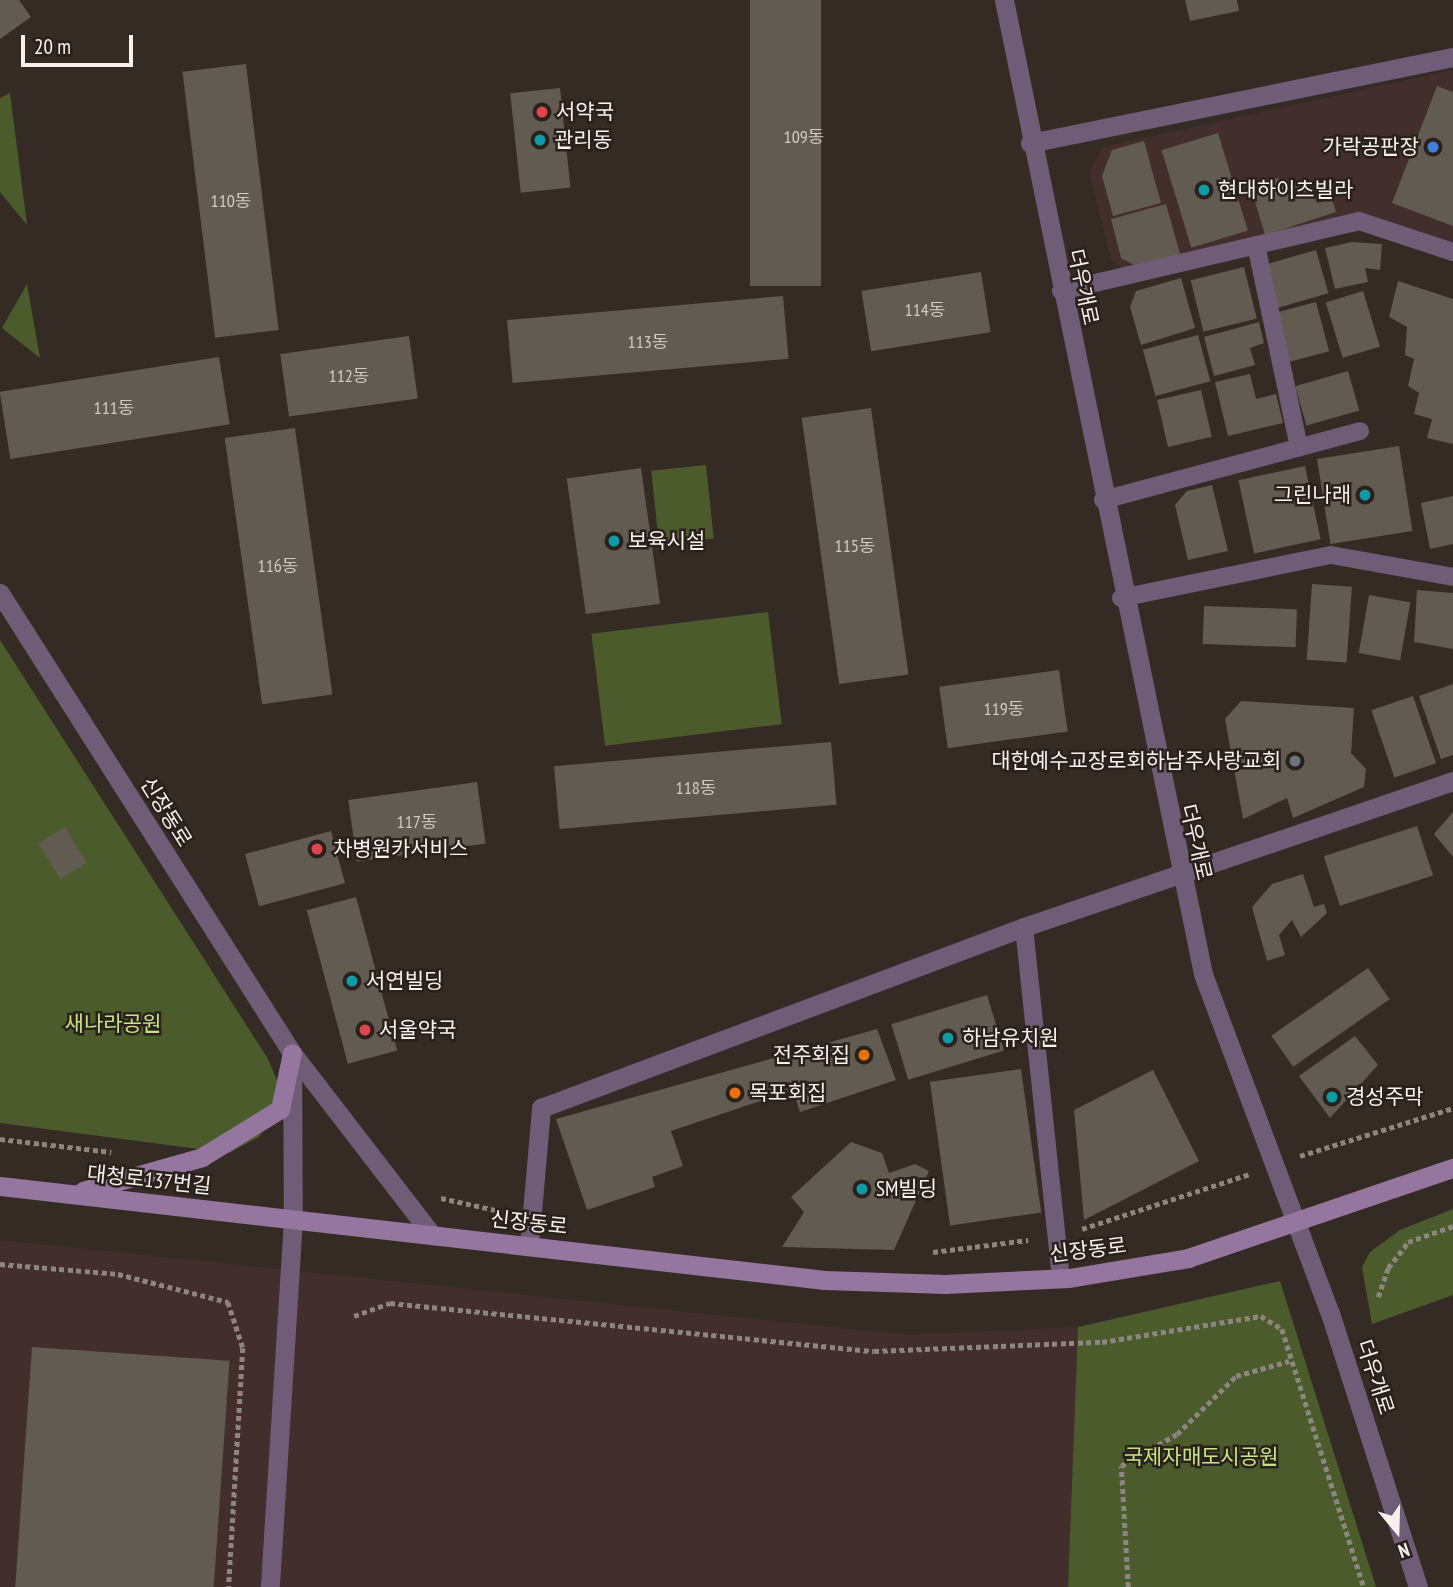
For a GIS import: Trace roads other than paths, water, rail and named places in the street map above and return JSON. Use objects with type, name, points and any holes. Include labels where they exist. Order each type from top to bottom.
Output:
[{"type":"main road","points":[[72,1194],[202,1157],[280,1109],[292,1053]]},
{"type":"main road","name":"신장동로","points":[[293,1219],[825,1280],[1061,1278],[1188,1258],[1453,1168]]},
{"type":"main road","name":"대청로137번길","points":[[0,1186],[293,1219]]},
{"type":"street","name":"더우개로","points":[[1004,0],[1121,598],[1179,874],[1203,974],[1271,1165],[1297,1222],[1418,1587]]},
{"type":"street","points":[[1030,143],[1453,57]]},
{"type":"street","name":"신장동로","points":[[0,593],[292,1053],[432,1235]]},
{"type":"street","points":[[528,1245],[541,1108],[1024,927],[1453,781]]},
{"type":"street","points":[[270,1587],[293,1219],[292,1053]]},
{"type":"lane","points":[[1061,291],[1359,222],[1453,252]]},
{"type":"lane","points":[[1256,245],[1299,447]]},
{"type":"lane","points":[[1102,500],[1360,431]]},
{"type":"lane","points":[[1121,598],[1331,555],[1453,577]]},
{"type":"lane","points":[[1024,927],[1061,1278]]},
{"type":"place","name":"서약국","points":[[542,112]]},
{"type":"place","name":"관리동","points":[[540,140]]},
{"type":"place","name":"가락공판장","points":[[1433,147]]},
{"type":"place","name":"현대하이츠빌라","points":[[1204,190]]},
{"type":"place","name":"그린나래","points":[[1365,495]]},
{"type":"place","name":"보육시설","points":[[614,541]]},
{"type":"place","name":"대한예수교장로회하남주사랑교회","points":[[1295,761]]},
{"type":"place","name":"차병원카서비스","points":[[317,849]]},
{"type":"place","name":"서연빌딩","points":[[352,981]]},
{"type":"place","name":"서울약국","points":[[365,1030]]},
{"type":"place","name":"하남유치원","points":[[948,1038]]},
{"type":"place","name":"전주회집","points":[[864,1055]]},
{"type":"place","name":"목포회집","points":[[735,1093]]},
{"type":"place","name":"경성주막","points":[[1332,1097]]},
{"type":"place","name":"SM빌딩","points":[[862,1189]]},
{"type":"park label","name":"새나라공원","points":[[113,1024]]},
{"type":"park label","name":"국제자매도시공원","points":[[1201,1457]]}]
